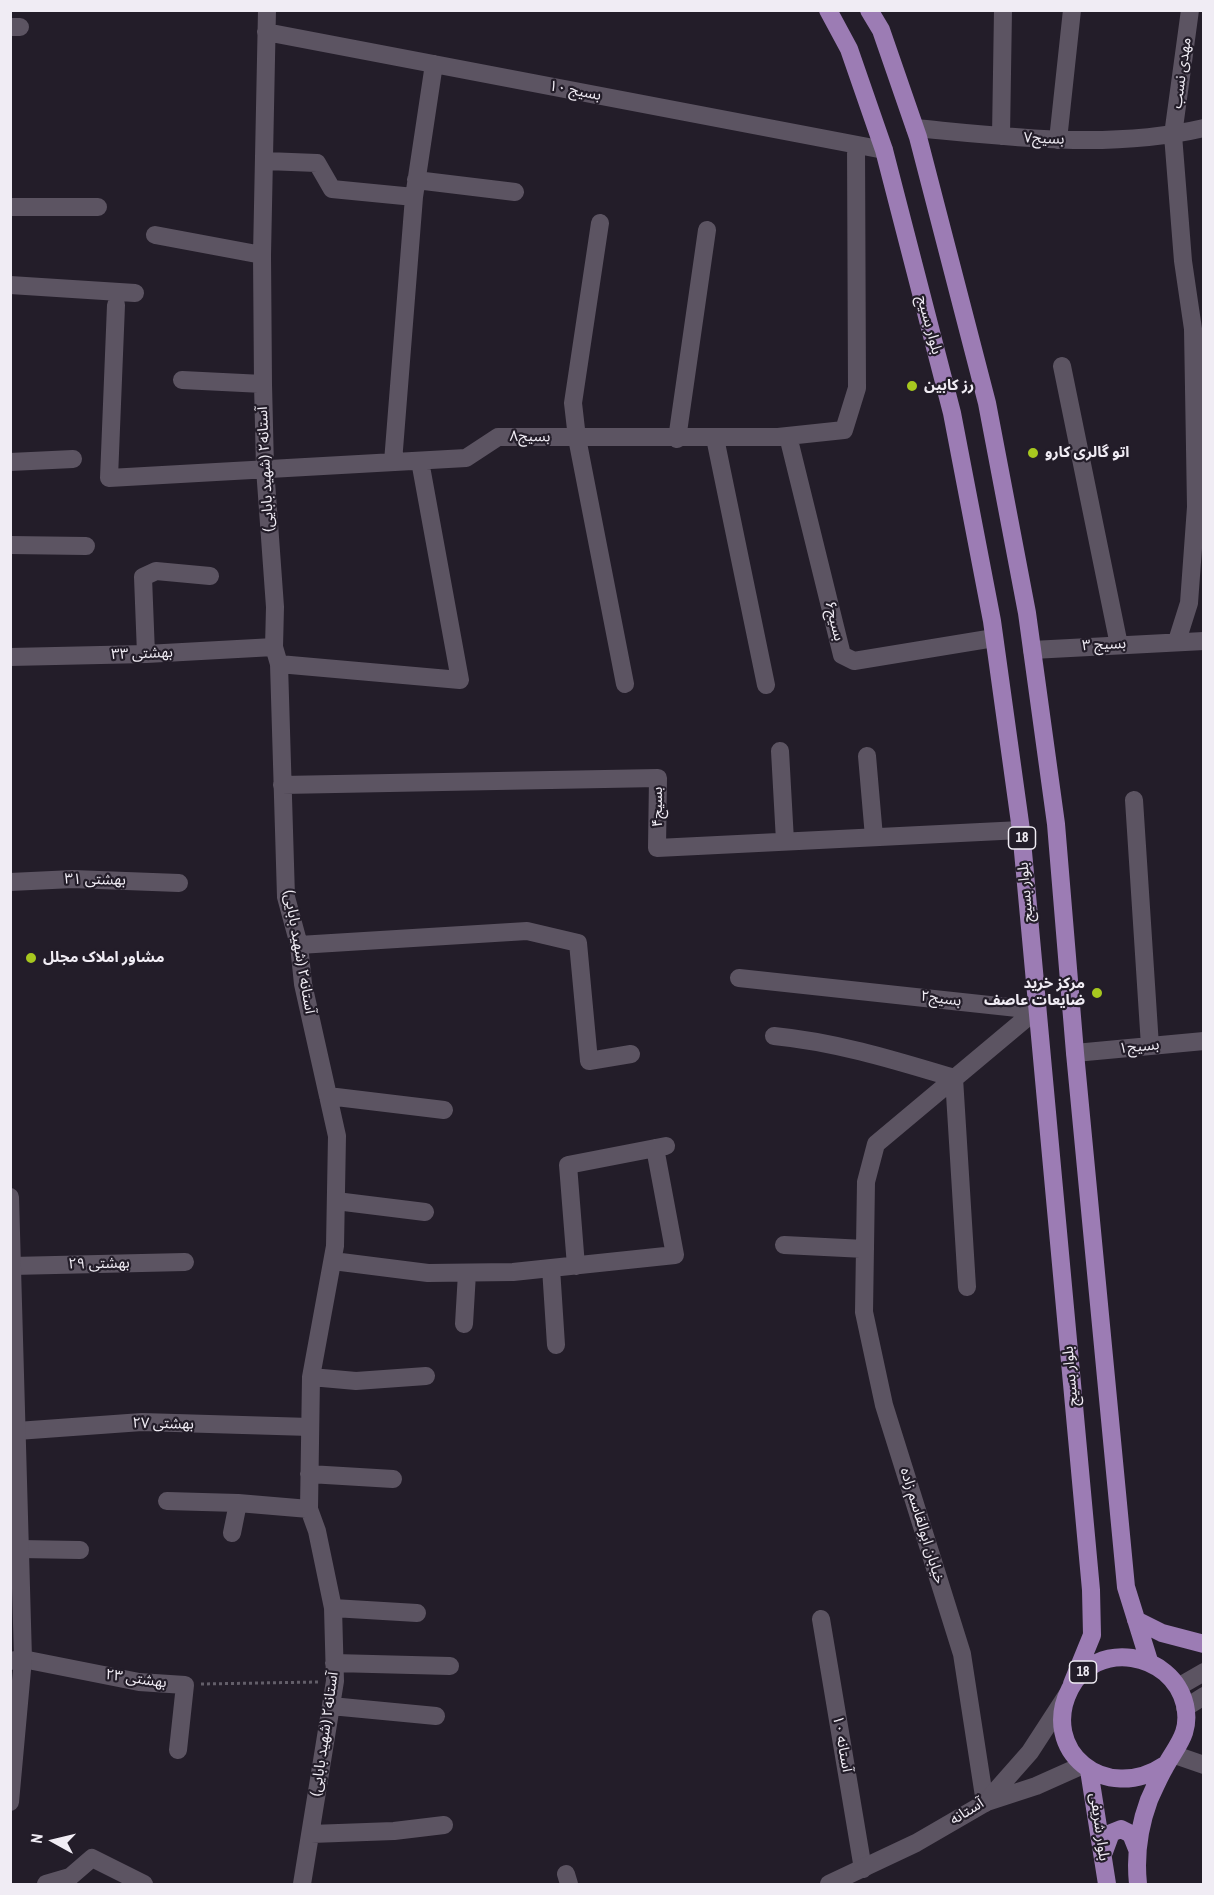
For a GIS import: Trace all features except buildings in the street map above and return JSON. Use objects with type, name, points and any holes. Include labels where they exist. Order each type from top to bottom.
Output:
[{"type":"main road","name":"بلوار بسیج","points":[[828,10],[849,49],[884,150],[952,414],[994,638],[1021,830],[1091,1590],[1092,1635],[1070,1690]]},
{"type":"main road","name":"18","points":[[869,10],[881,30],[915,128],[987,403],[1032,650],[1056,824],[1075,1053],[1126,1587],[1149,1661]]},
{"type":"main road","points":[[1136,1620],[1162,1633],[1203,1644]]},
{"type":"main road","name":"18","points":[[1086,1767],[1068,1744],[1062,1720],[1070,1690],[1084,1671],[1098,1662],[1115,1657],[1132,1657],[1149,1661]]},
{"type":"main road","points":[[1138,1884],[1137,1849],[1143,1819],[1186,1724],[1185,1708],[1178,1687],[1166,1672],[1149,1661]]},
{"type":"main road","points":[[1086,1767],[1104,1777],[1136,1780],[1170,1760]]},
{"type":"main road","name":"بلوار شریفی","points":[[1086,1767],[1103,1873]]},
{"type":"main road","points":[[1103,1873],[1111,1833],[1121,1829],[1131,1834],[1137,1849]]},
{"type":"street","name":"آستانه۲ (شهید بابایی)","points":[[267,10],[262,384],[285,817],[286,897],[337,1136],[333,1261],[311,1377],[309,1474],[309,1509],[317,1531],[333,1608],[335,1672],[302,1884]]},
{"type":"street","points":[[1001,136],[1003,10]]},
{"type":"street","points":[[1058,140],[1072,10]]},
{"type":"street","name":"مهدی نسب","points":[[1177,641],[1189,603],[1199,540],[1199,432],[1193,330],[1195,279],[1173,135],[1190,10]]},
{"type":"street","name":"بسیج ۱۰","points":[[266,32],[884,150]]},
{"type":"street","points":[[393,462],[415,189],[434,64]]},
{"type":"street","name":"بسیج۷","points":[[915,128],[1058,140],[1173,135],[1203,128]]},
{"type":"street","name":"بسیج۸","points":[[116,305],[109,478],[466,458],[498,437],[677,439],[788,436],[844,430],[857,388],[856,145]]},
{"type":"street","points":[[266,161],[317,163],[332,189],[515,192]]},
{"type":"street","points":[[10,207],[99,207]]},
{"type":"street","points":[[600,223],[573,403],[577,438],[625,684]]},
{"type":"street","points":[[677,439],[706,230]]},
{"type":"street","points":[[155,235],[262,255]]},
{"type":"street","points":[[10,285],[135,292]]},
{"type":"street","points":[[1062,366],[1119,645]]},
{"type":"street","points":[[182,380],[262,384]]},
{"type":"street","name":"بسیج۶","points":[[788,436],[842,654],[854,661],[994,638]]},
{"type":"street","points":[[715,438],[766,685]]},
{"type":"street","points":[[10,462],[73,459]]},
{"type":"street","name":"بهشتی ۳۳","points":[[10,657],[146,654],[276,655],[460,680],[420,461]]},
{"type":"street","points":[[10,546],[86,546]]},
{"type":"street","points":[[146,654],[143,577],[156,571],[210,576]]},
{"type":"street","name":"بسیج ۳","points":[[1032,650],[1203,641]]},
{"type":"street","points":[[780,751],[785,841]]},
{"type":"street","points":[[867,756],[874,837]]},
{"type":"street","name":"بسیج۴","points":[[282,785],[658,778],[657,848],[1021,830]]},
{"type":"street","points":[[1134,800],[1150,1046]]},
{"type":"street","name":"بهشتی ۳۱","points":[[10,882],[74,879],[179,883]]},
{"type":"street","points":[[298,945],[527,932],[578,943],[589,1061],[631,1054]]},
{"type":"street","name":"بسیج۲","points":[[739,978],[1036,1010]]},
{"type":"street","points":[[954,1078],[1036,1010]]},
{"type":"street","points":[[774,1036],[836,1045],[954,1078]]},
{"type":"street","name":"بسیج۱","points":[[1075,1053],[1203,1041]]},
{"type":"street","points":[[954,1078],[967,1287]]},
{"type":"street","name":"خیابان ابوالقاسم زاده","points":[[954,1078],[876,1144],[866,1182],[864,1312],[881,1394],[962,1654],[985,1803]]},
{"type":"street","points":[[328,1096],[444,1110]]},
{"type":"street","points":[[333,1261],[428,1273],[467,1273],[551,1269],[675,1255],[660,1147],[568,1165],[576,1266]]},
{"type":"street","points":[[10,1197],[16,1431],[15,1500],[20,1549],[16,1585],[17,1660],[10,1802]]},
{"type":"street","points":[[336,1201],[425,1212]]},
{"type":"street","points":[[784,1245],[865,1249]]},
{"type":"street","name":"بهشتی ۲۹","points":[[12,1266],[185,1262]]},
{"type":"street","points":[[551,1269],[556,1345]]},
{"type":"street","points":[[464,1324],[467,1273]]},
{"type":"street","points":[[311,1377],[356,1381],[426,1376]]},
{"type":"street","name":"بهشتی ۲۷","points":[[16,1431],[142,1422],[310,1428]]},
{"type":"street","points":[[309,1474],[393,1479]]},
{"type":"street","points":[[167,1501],[238,1503],[309,1509]]},
{"type":"street","points":[[232,1533],[238,1503]]},
{"type":"street","points":[[20,1549],[80,1550]]},
{"type":"street","points":[[333,1608],[417,1613]]},
{"type":"street","name":"آستانه ۱۰","points":[[821,1619],[863,1869]]},
{"type":"street","name":"بهشتی ۲۳","points":[[17,1660],[139,1682],[185,1685],[178,1750]]},
{"type":"street","points":[[335,1672],[450,1665]]},
{"type":"street","points":[[1178,1687],[1203,1672]]},
{"type":"street","name":"آستانه","points":[[829,1884],[916,1843],[985,1803],[1030,1752],[1070,1690]]},
{"type":"street","points":[[1185,1708],[1203,1696]]},
{"type":"street","points":[[331,1706],[436,1716]]},
{"type":"street","points":[[1170,1760],[1203,1765]]},
{"type":"street","points":[[985,1803],[1086,1767]]},
{"type":"street","points":[[310,1834],[394,1831],[444,1825]]},
{"type":"street","points":[[46,1884],[70,1877],[92,1858],[144,1884]]},
{"type":"path","points":[[185,1685],[335,1672]]},
{"type":"place","name":"رز کابین","points":[[912,386]]},
{"type":"place","name":"اتو گالری کارو","points":[[1033,453]]},
{"type":"place","name":"مشاور املاک مجلل","points":[[31,958]]},
{"type":"place","name":"مرکز خرید ضایعات عاصف","points":[[1097,993]]}]
